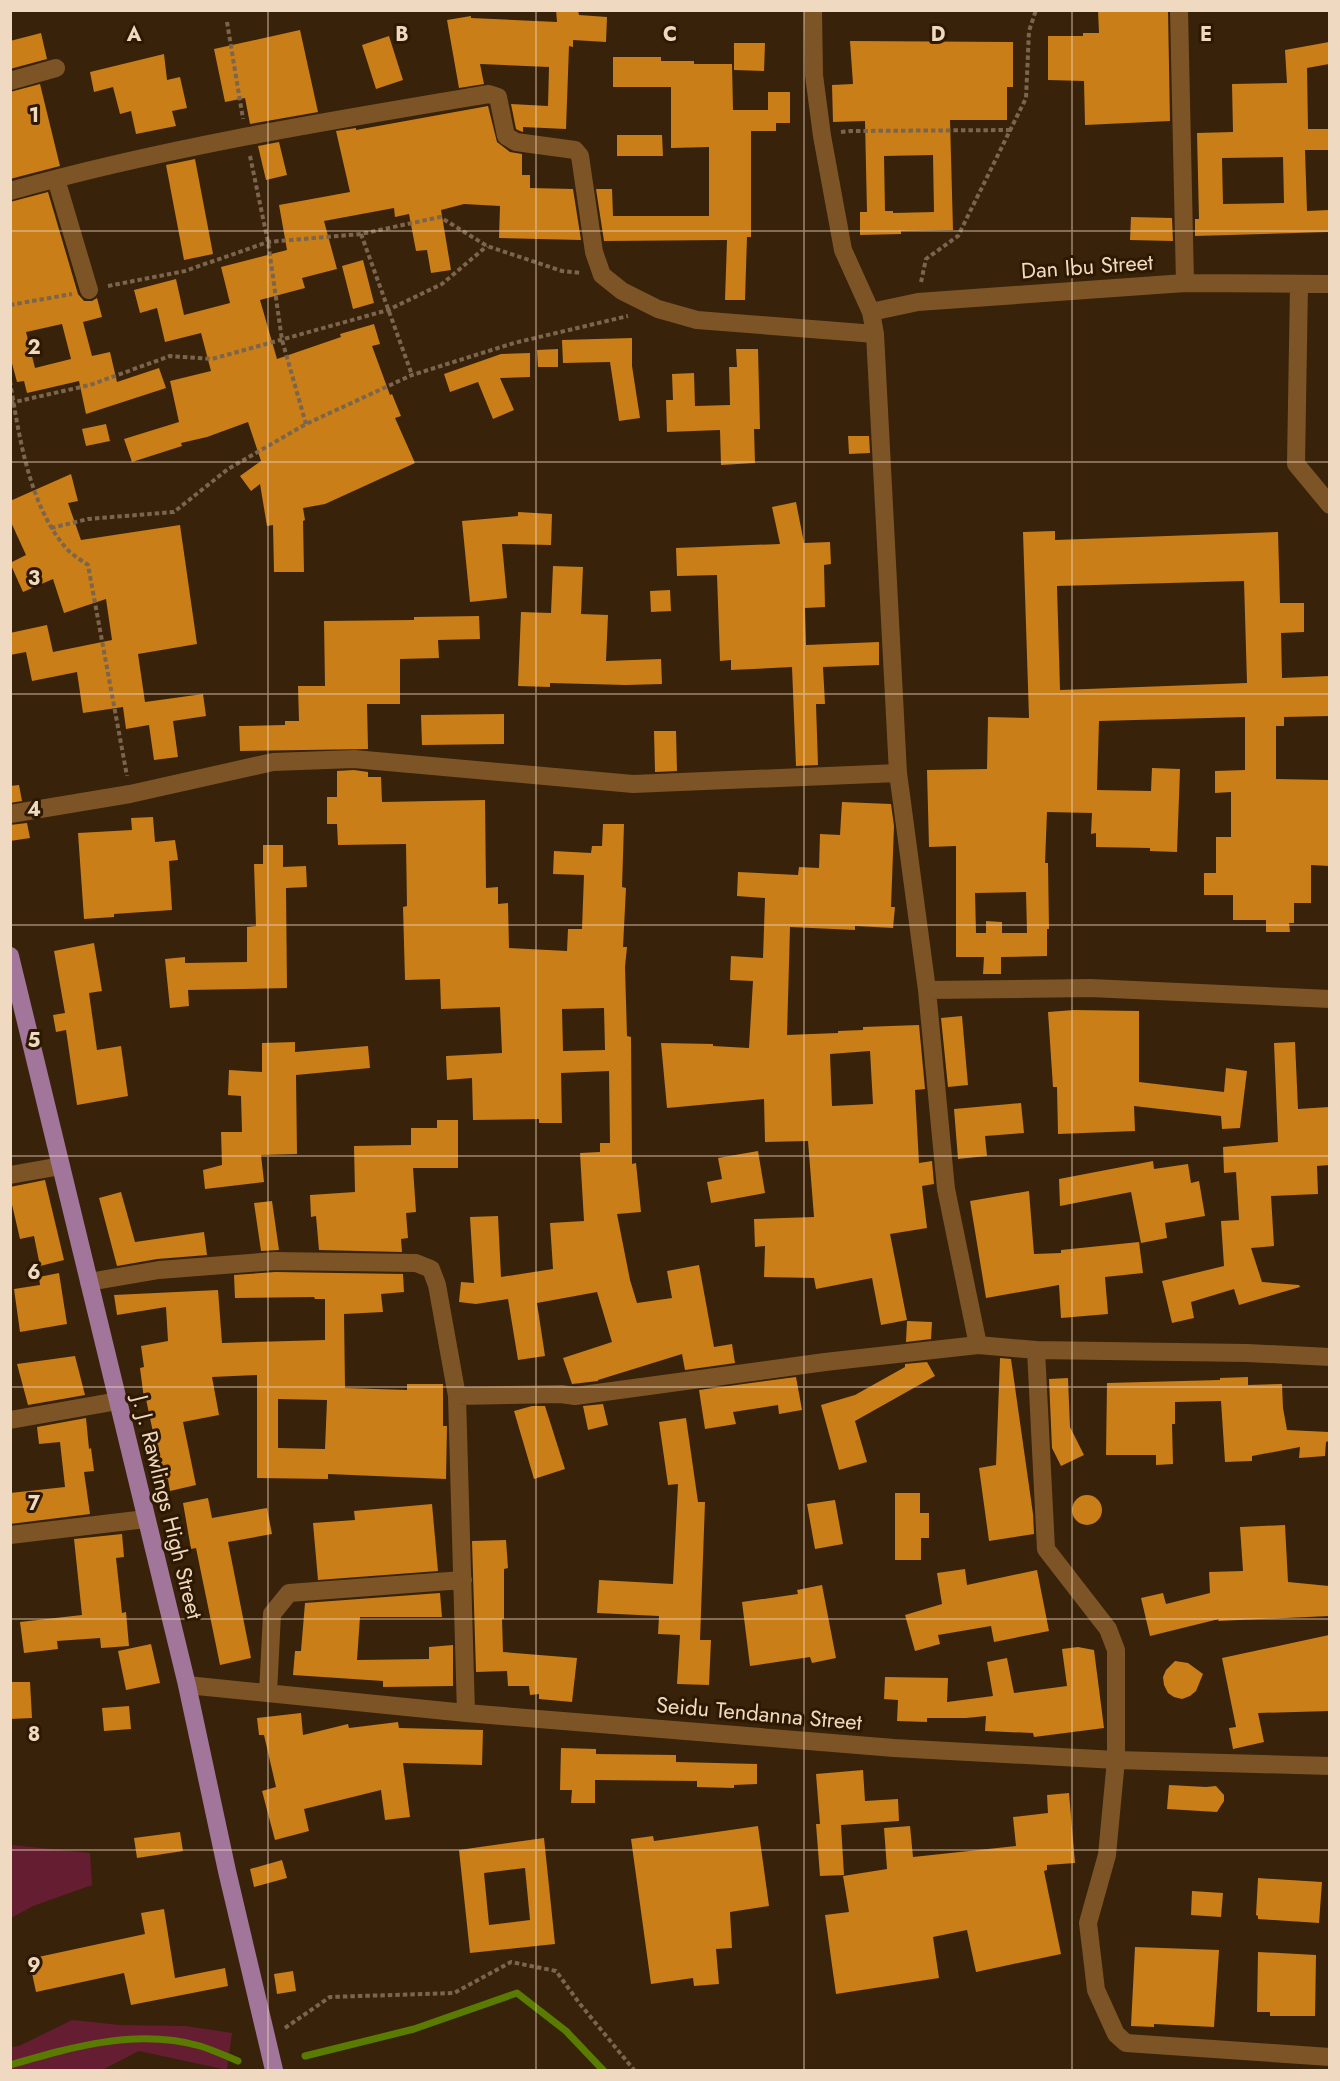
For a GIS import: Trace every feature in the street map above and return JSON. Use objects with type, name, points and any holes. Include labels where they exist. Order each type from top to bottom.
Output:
[{"type":"main road","name":"J. J. Rawlings High Street","points":[[10,956],[187,1684],[229,1882],[274,2070]]},
{"type":"street","points":[[813,10],[814,75],[822,136],[843,250],[871,312],[875,334],[898,773],[927,990],[946,1189],[978,1345]]},
{"type":"street","points":[[1179,10],[1185,283]]},
{"type":"street","points":[[10,81],[56,68]]},
{"type":"street","points":[[10,191],[246,135],[489,94],[498,97],[506,136],[516,142],[575,150],[580,156],[594,252],[602,275],[621,291],[658,309],[697,321],[875,334]]},
{"type":"street","points":[[56,179],[89,291]]},
{"type":"street","name":"Dan Ibu Street","points":[[871,312],[918,302],[1185,283],[1329,284]]},
{"type":"street","points":[[1299,284],[1296,464],[1329,505]]},
{"type":"street","points":[[10,814],[130,794],[273,762],[354,759],[633,784],[898,773]]},
{"type":"street","points":[[927,990],[1090,988],[1329,999]]},
{"type":"street","points":[[10,1175],[61,1166]]},
{"type":"street","points":[[89,1282],[159,1270],[275,1261],[416,1263],[431,1269],[437,1285],[457,1396],[466,1713]]},
{"type":"street","points":[[457,1396],[561,1394],[574,1396],[825,1362],[978,1345],[1036,1350],[1329,1357]]},
{"type":"street","points":[[1036,1350],[1046,1549],[1108,1629],[1116,1650],[1116,1761],[1107,1855],[1088,1923],[1096,1990],[1116,2034],[1126,2043],[1329,2057]]},
{"type":"street","points":[[10,1420],[118,1401]]},
{"type":"street","points":[[10,1535],[146,1519]]},
{"type":"street","points":[[268,1693],[272,1614],[289,1593],[463,1580]]},
{"type":"street","name":"Seidu Tendanna Street","points":[[187,1684],[466,1713],[894,1748],[1116,1761],[1329,1766]]},
{"type":"path","points":[[918,302],[926,259],[958,236],[1026,98],[1029,31],[1036,10]]},
{"type":"path","points":[[227,22],[246,135],[268,242],[282,340],[306,424]]},
{"type":"path","points":[[822,136],[851,130],[1011,130]]},
{"type":"path","points":[[10,305],[185,270],[268,242],[361,234],[440,217],[487,246],[562,271],[602,275]]},
{"type":"path","points":[[361,234],[412,375]]},
{"type":"path","points":[[12,403],[90,385],[170,356],[212,359],[388,310],[442,284],[487,246]]},
{"type":"path","points":[[51,528],[88,519],[174,512],[228,469],[306,424],[412,375],[514,343],[658,309]]},
{"type":"path","points":[[10,381],[12,403],[31,484],[51,528],[68,550],[88,565],[130,794]]},
{"type":"path","points":[[267,2041],[330,1997],[454,1993],[511,1962],[556,1971],[634,2070]]},
{"type":"shaded area","points":[[11,1845],[90,1853],[92,1885],[33,1906],[11,1918]]},
{"type":"shaded area","points":[[72,2020],[120,2025],[185,2026],[232,2033],[227,2070],[139,2051],[102,2070],[11,2070],[11,2047],[19,2046]]},
{"type":"building","points":[[556,10],[578,10],[579,15],[607,17],[606,42],[573,40],[573,47],[569,46],[566,129],[523,127],[523,132],[516,129],[511,104],[548,106],[549,67],[480,64],[484,84],[459,88],[447,20],[471,16],[471,18],[557,22]]},
{"type":"building","points":[[1098,10],[1168,10],[1170,121],[1085,125],[1084,81],[1048,80],[1048,36],[1083,36],[1083,33],[1099,33]]},
{"type":"building","points":[[300,30],[318,112],[250,124],[245,98],[225,102],[214,49]]},
{"type":"building","points":[[41,33],[47,59],[10,69],[10,41]]},
{"type":"building","points":[[389,36],[403,80],[376,89],[362,45]]},
{"type":"building","points":[[850,41],[1013,42],[1013,87],[1007,87],[1007,120],[950,120],[953,230],[860,235],[860,212],[867,212],[865,121],[833,122],[832,85],[853,84]],"holes":[[[933,155],[934,212],[893,213],[893,211],[885,211],[884,156]]]},
{"type":"building","points":[[1329,42],[1329,64],[1307,68],[1308,129],[1329,129],[1329,150],[1305,150],[1307,211],[1329,210],[1329,232],[1195,236],[1195,219],[1199,219],[1197,133],[1233,132],[1232,84],[1287,83],[1285,50]],"holes":[[[1283,157],[1284,203],[1223,204],[1222,158]]]},
{"type":"building","points":[[734,43],[765,43],[764,71],[734,70]]},
{"type":"building","points":[[164,54],[167,80],[180,77],[187,108],[172,111],[176,126],[136,134],[131,111],[120,114],[113,87],[94,92],[90,72]]},
{"type":"building","points":[[613,57],[661,57],[661,61],[732,64],[733,110],[768,110],[768,92],[790,92],[790,123],[776,123],[776,131],[751,131],[751,237],[747,237],[745,300],[725,300],[727,240],[604,241],[596,189],[612,189],[613,216],[709,216],[709,147],[671,148],[671,87],[613,87]]},
{"type":"building","points":[[40,84],[60,166],[10,179],[10,92]]},
{"type":"building","points":[[488,106],[497,142],[510,152],[522,154],[522,175],[530,175],[530,188],[573,189],[581,240],[499,238],[500,206],[464,204],[441,210],[451,270],[431,273],[427,250],[416,251],[409,214],[395,217],[394,208],[324,221],[337,269],[302,278],[305,288],[260,300],[277,359],[341,337],[340,334],[374,324],[380,344],[372,346],[390,395],[392,394],[401,416],[395,418],[415,463],[325,504],[303,508],[305,520],[303,521],[304,572],[274,572],[273,525],[267,526],[260,484],[251,491],[240,476],[261,461],[248,422],[207,437],[181,443],[182,446],[132,462],[124,439],[179,422],[170,381],[211,371],[201,333],[165,342],[157,308],[140,313],[134,290],[176,279],[184,315],[230,303],[221,267],[287,250],[279,205],[350,192],[336,131],[356,128],[356,130]]},
{"type":"building","points":[[617,135],[662,135],[663,156],[617,156]]},
{"type":"building","points":[[279,142],[287,175],[266,180],[258,146]]},
{"type":"building","points":[[195,159],[213,254],[184,260],[166,165]]},
{"type":"building","points":[[48,192],[78,294],[84,301],[97,298],[102,317],[83,322],[92,356],[110,352],[117,382],[159,368],[166,388],[86,414],[79,381],[27,393],[24,381],[17,382],[10,356],[10,202]],"holes":[[[62,324],[71,359],[35,368],[26,332]]]},
{"type":"building","points":[[1131,217],[1172,218],[1173,241],[1130,240]]},
{"type":"building","points":[[363,260],[374,303],[353,309],[342,266]]},
{"type":"building","points":[[632,338],[632,366],[640,418],[619,421],[610,362],[563,363],[562,340]]},
{"type":"building","points":[[558,349],[558,367],[538,367],[537,350]]},
{"type":"building","points":[[736,349],[758,349],[760,429],[754,429],[755,463],[721,465],[720,430],[667,432],[666,400],[673,400],[672,374],[694,373],[695,406],[730,405],[729,367],[737,367]]},
{"type":"building","points":[[530,353],[530,377],[500,378],[514,410],[493,419],[478,382],[450,392],[444,374],[501,354]]},
{"type":"building","points":[[106,424],[110,441],[86,446],[82,429]]},
{"type":"building","points":[[848,436],[869,436],[870,453],[849,454]]},
{"type":"building","points":[[71,474],[78,501],[68,503],[81,540],[180,525],[197,644],[138,654],[145,702],[203,694],[206,716],[173,721],[178,757],[154,760],[149,725],[126,729],[123,707],[83,713],[77,672],[32,681],[26,652],[10,655],[10,633],[47,625],[53,652],[112,640],[106,599],[64,613],[53,579],[23,592],[10,563],[26,555],[10,520],[10,501]]},
{"type":"building","points":[[796,502],[804,543],[830,542],[831,564],[824,565],[825,607],[805,608],[806,645],[879,642],[879,665],[823,667],[825,704],[816,704],[818,765],[796,766],[792,667],[731,670],[731,660],[720,661],[717,575],[677,576],[676,548],[780,544],[772,507]]},
{"type":"building","points":[[518,512],[552,514],[551,545],[502,544],[507,598],[470,602],[462,521],[518,516]]},
{"type":"building","points":[[1055,531],[1055,540],[1278,532],[1280,603],[1304,603],[1304,632],[1281,633],[1282,678],[1329,676],[1329,716],[1284,717],[1284,726],[1276,726],[1276,779],[1329,780],[1329,866],[1311,865],[1311,903],[1294,903],[1294,923],[1289,923],[1290,932],[1266,932],[1266,920],[1233,920],[1233,895],[1204,895],[1204,873],[1216,873],[1216,837],[1231,837],[1231,792],[1215,793],[1215,771],[1245,770],[1245,717],[1099,721],[1097,790],[1151,791],[1152,768],[1180,769],[1177,852],[1150,851],[1150,848],[1096,847],[1096,833],[1091,834],[1092,813],[1047,812],[1045,863],[1048,863],[1049,929],[1047,929],[1047,956],[1001,957],[1001,974],[983,974],[984,957],[956,957],[956,846],[929,847],[927,770],[987,769],[988,717],[1029,718],[1023,532]],"holes":[[[1244,581],[1247,683],[1060,690],[1057,586]],[[1026,892],[1027,933],[1002,933],[1002,922],[986,921],[986,933],[976,933],[975,893]]]},
{"type":"building","points":[[553,566],[583,567],[581,614],[608,615],[606,661],[661,659],[662,684],[550,683],[550,687],[518,686],[521,612],[551,613]]},
{"type":"building","points":[[670,590],[671,611],[651,612],[650,591]]},
{"type":"building","points":[[479,616],[480,639],[438,640],[439,658],[400,659],[400,704],[367,704],[368,749],[240,751],[239,726],[285,725],[285,721],[299,721],[298,686],[325,686],[324,621],[414,620],[414,617]]},
{"type":"building","points":[[504,714],[504,744],[422,745],[421,715]]},
{"type":"building","points":[[654,731],[676,731],[677,771],[655,772]]},
{"type":"building","points":[[354,770],[368,772],[368,777],[381,777],[382,802],[485,800],[486,888],[498,887],[498,904],[508,903],[509,948],[567,951],[568,929],[582,929],[584,875],[553,874],[554,851],[591,853],[592,846],[602,846],[603,824],[624,824],[622,887],[626,888],[623,947],[627,947],[625,967],[627,1036],[631,1037],[632,1164],[636,1163],[641,1212],[617,1214],[630,1280],[637,1303],[672,1298],[667,1271],[699,1265],[714,1347],[732,1344],[735,1363],[685,1370],[682,1354],[598,1381],[572,1384],[563,1358],[612,1342],[597,1292],[537,1303],[545,1356],[518,1360],[508,1299],[476,1304],[459,1302],[461,1282],[474,1283],[470,1217],[498,1216],[501,1277],[553,1269],[550,1223],[584,1221],[580,1153],[600,1152],[600,1143],[610,1143],[609,1071],[561,1073],[562,1123],[539,1123],[539,1119],[473,1120],[472,1078],[447,1080],[446,1056],[502,1053],[500,1007],[441,1009],[440,979],[405,980],[403,907],[407,906],[406,844],[338,845],[337,824],[327,824],[327,797],[337,797],[337,771]],"holes":[[[604,1008],[605,1050],[563,1051],[562,1009]]]},
{"type":"building","points":[[19,785],[22,801],[10,803],[10,786]]},
{"type":"building","points":[[842,802],[891,804],[894,826],[891,907],[895,907],[893,928],[855,926],[855,930],[790,927],[787,1035],[838,1033],[838,1031],[863,1030],[863,1027],[919,1025],[925,1089],[915,1090],[919,1163],[932,1161],[934,1184],[922,1186],[927,1228],[890,1234],[907,1320],[881,1325],[872,1278],[816,1289],[814,1278],[764,1277],[765,1246],[755,1247],[754,1219],[814,1217],[808,1141],[765,1142],[764,1099],[667,1108],[661,1043],[713,1044],[713,1046],[749,1048],[753,981],[730,980],[731,956],[763,958],[765,898],[737,896],[738,872],[798,875],[799,867],[819,868],[820,834],[840,835]],"holes":[[[870,1051],[873,1104],[832,1106],[830,1054]]]},
{"type":"building","points":[[153,817],[155,842],[175,840],[178,860],[169,861],[172,910],[114,914],[114,917],[84,919],[78,833],[132,830],[131,818]]},
{"type":"building","points":[[27,823],[30,838],[10,841],[10,825]]},
{"type":"building","points":[[263,845],[283,845],[283,867],[306,866],[307,887],[286,888],[287,988],[188,990],[189,1006],[170,1008],[165,959],[185,957],[185,963],[247,962],[247,927],[256,926],[254,864],[263,864]]},
{"type":"building","points":[[94,943],[102,991],[89,993],[97,1050],[121,1046],[128,1096],[77,1105],[66,1030],[56,1032],[53,1015],[65,1013],[54,951]]},
{"type":"building","points":[[1139,1011],[1139,1082],[1224,1092],[1226,1068],[1247,1071],[1240,1128],[1222,1129],[1221,1116],[1134,1106],[1135,1131],[1058,1134],[1057,1087],[1053,1087],[1048,1012]]},
{"type":"building","points":[[962,1016],[968,1085],[948,1087],[941,1018]]},
{"type":"building","points":[[295,1042],[295,1052],[368,1046],[370,1068],[296,1075],[297,1154],[261,1155],[264,1182],[205,1189],[203,1170],[222,1165],[221,1132],[242,1132],[241,1096],[228,1095],[229,1070],[262,1072],[262,1043]]},
{"type":"building","points":[[1295,1042],[1298,1109],[1329,1107],[1329,1165],[1317,1166],[1318,1194],[1271,1196],[1274,1246],[1251,1248],[1262,1282],[1299,1285],[1300,1287],[1239,1305],[1234,1289],[1191,1302],[1194,1318],[1172,1323],[1162,1281],[1224,1266],[1221,1221],[1239,1220],[1236,1172],[1224,1173],[1223,1147],[1278,1142],[1274,1043]]},
{"type":"building","points":[[1021,1103],[1024,1133],[985,1136],[987,1156],[958,1159],[954,1109]]},
{"type":"building","points":[[437,1120],[458,1120],[458,1168],[413,1168],[416,1212],[406,1213],[408,1238],[401,1239],[402,1252],[319,1250],[316,1216],[311,1217],[310,1195],[355,1192],[354,1146],[411,1145],[411,1128],[437,1128]]},
{"type":"building","points":[[758,1151],[765,1193],[711,1203],[707,1182],[722,1179],[718,1158]]},
{"type":"building","points":[[1153,1161],[1154,1169],[1188,1164],[1191,1183],[1199,1181],[1205,1216],[1165,1223],[1167,1238],[1141,1243],[1131,1192],[1060,1206],[1059,1179]]},
{"type":"building","points":[[45,1180],[64,1260],[40,1266],[34,1236],[20,1239],[10,1187]]},
{"type":"building","points":[[1029,1191],[1034,1254],[1061,1253],[1061,1250],[1139,1242],[1143,1273],[1105,1277],[1108,1314],[1061,1318],[1059,1285],[986,1298],[970,1201]]},
{"type":"building","points":[[121,1192],[135,1242],[204,1232],[207,1255],[157,1259],[117,1266],[99,1198]]},
{"type":"building","points":[[272,1201],[279,1250],[261,1251],[254,1203]]},
{"type":"building","points":[[275,1272],[403,1274],[404,1292],[381,1294],[383,1312],[344,1314],[345,1388],[407,1390],[407,1384],[443,1384],[443,1426],[447,1426],[446,1479],[328,1474],[328,1479],[257,1478],[257,1375],[212,1377],[219,1415],[183,1422],[196,1485],[170,1491],[168,1479],[163,1480],[146,1399],[144,1399],[140,1368],[144,1367],[141,1346],[168,1341],[166,1307],[117,1315],[114,1295],[218,1290],[222,1343],[325,1340],[325,1299],[314,1297],[235,1298],[234,1275]],"holes":[[[278,1399],[327,1400],[325,1449],[278,1448]]]},
{"type":"building","points":[[59,1273],[67,1324],[20,1332],[14,1289],[40,1285],[39,1277]]},
{"type":"building","points":[[907,1321],[932,1322],[931,1339],[906,1342]]},
{"type":"building","points":[[75,1356],[85,1395],[28,1405],[17,1364]]},
{"type":"building","points":[[1000,1358],[1011,1359],[1034,1534],[989,1541],[979,1468],[996,1465]]},
{"type":"building","points":[[927,1362],[935,1376],[855,1421],[867,1462],[839,1470],[821,1405],[855,1395],[905,1367],[905,1364]]},
{"type":"building","points":[[796,1377],[802,1410],[779,1414],[778,1405],[733,1412],[736,1424],[705,1429],[699,1390]]},
{"type":"building","points":[[1248,1377],[1248,1385],[1282,1384],[1287,1430],[1329,1432],[1325,1456],[1299,1458],[1300,1447],[1252,1456],[1252,1461],[1225,1462],[1221,1401],[1175,1402],[1175,1424],[1172,1424],[1173,1464],[1156,1465],[1156,1455],[1106,1455],[1107,1383],[1220,1380],[1220,1378]]},
{"type":"building","points":[[1068,1378],[1070,1427],[1084,1455],[1061,1466],[1052,1448],[1049,1379]]},
{"type":"building","points":[[603,1404],[608,1425],[588,1430],[583,1406]]},
{"type":"building","points":[[532,1406],[545,1406],[565,1469],[534,1479],[514,1411]]},
{"type":"building","points":[[86,1418],[94,1471],[84,1472],[90,1514],[10,1524],[10,1493],[65,1487],[60,1442],[39,1444],[37,1427]]},
{"type":"building","points":[[686,1418],[698,1502],[705,1502],[700,1640],[711,1640],[709,1685],[677,1684],[680,1635],[658,1634],[659,1616],[597,1613],[599,1580],[673,1584],[678,1484],[668,1485],[659,1422]]},
{"type":"building","points":[[895,1493],[920,1493],[920,1513],[929,1513],[929,1538],[921,1538],[921,1560],[895,1560]]},
{"type":"building","points":[[1087,1495],[1098,1499],[1102,1510],[1098,1521],[1087,1525],[1076,1521],[1072,1510],[1076,1499]]},
{"type":"building","points":[[208,1498],[212,1518],[267,1508],[272,1534],[228,1542],[251,1658],[220,1665],[196,1548],[191,1549],[183,1503]]},
{"type":"building","points":[[835,1500],[843,1544],[815,1549],[807,1504]]},
{"type":"building","points":[[432,1504],[438,1571],[318,1580],[313,1523],[355,1520],[354,1511]]},
{"type":"building","points":[[1285,1525],[1288,1582],[1329,1586],[1329,1616],[1218,1621],[1219,1619],[1150,1636],[1141,1598],[1163,1593],[1166,1604],[1210,1593],[1209,1572],[1243,1571],[1240,1527]]},
{"type":"building","points":[[122,1534],[124,1557],[116,1558],[122,1613],[126,1612],[129,1646],[101,1648],[100,1638],[57,1641],[58,1649],[24,1653],[20,1622],[82,1615],[74,1539]]},
{"type":"building","points":[[506,1540],[508,1568],[504,1569],[503,1652],[577,1658],[572,1702],[539,1699],[539,1694],[530,1695],[529,1686],[508,1686],[507,1671],[476,1672],[472,1541]]},
{"type":"building","points":[[965,1569],[967,1585],[1037,1570],[1049,1631],[994,1642],[991,1626],[938,1635],[940,1644],[915,1651],[905,1615],[942,1604],[937,1573]]},
{"type":"building","points":[[822,1585],[836,1658],[812,1663],[810,1657],[750,1666],[742,1602],[798,1594],[797,1590]]},
{"type":"building","points":[[440,1593],[442,1617],[360,1617],[357,1660],[429,1659],[429,1647],[453,1645],[453,1686],[383,1687],[383,1681],[293,1675],[295,1651],[301,1651],[305,1603]]},
{"type":"building","points":[[1329,1635],[1329,1711],[1258,1713],[1264,1742],[1233,1749],[1229,1728],[1236,1727],[1222,1658]]},
{"type":"building","points":[[151,1644],[160,1683],[126,1690],[118,1651]]},
{"type":"building","points":[[1078,1647],[1094,1650],[1104,1728],[1034,1737],[1033,1733],[985,1731],[986,1716],[927,1718],[927,1722],[897,1721],[898,1700],[884,1699],[885,1677],[948,1678],[947,1702],[993,1696],[987,1662],[1007,1658],[1014,1693],[1067,1686],[1062,1649]]},
{"type":"building","points":[[1175,1661],[1188,1663],[1203,1674],[1196,1691],[1182,1699],[1168,1693],[1164,1685],[1163,1677],[1166,1670]]},
{"type":"building","points":[[10,1682],[30,1682],[32,1718],[10,1719]]},
{"type":"building","points":[[129,1706],[131,1729],[104,1731],[102,1708]]},
{"type":"building","points":[[301,1713],[303,1735],[348,1724],[349,1728],[398,1722],[399,1728],[483,1730],[482,1765],[403,1763],[410,1817],[385,1820],[381,1790],[304,1809],[309,1831],[275,1840],[262,1791],[276,1787],[264,1735],[259,1735],[257,1718]]},
{"type":"building","points":[[561,1748],[596,1749],[596,1754],[676,1755],[676,1762],[757,1764],[757,1784],[734,1785],[734,1788],[697,1787],[697,1781],[595,1780],[595,1803],[571,1803],[572,1790],[560,1790]]},
{"type":"building","points":[[863,1770],[865,1801],[898,1799],[899,1821],[841,1825],[844,1875],[820,1876],[816,1824],[820,1824],[816,1774]]},
{"type":"building","points":[[1169,1785],[1216,1786],[1224,1795],[1224,1801],[1217,1812],[1167,1809]]},
{"type":"building","points":[[1069,1793],[1075,1863],[1047,1865],[1047,1870],[1044,1871],[1061,1954],[976,1972],[967,1930],[933,1937],[939,1978],[836,1994],[825,1915],[849,1912],[843,1876],[887,1869],[884,1828],[910,1826],[913,1857],[1016,1846],[1013,1817],[1048,1813],[1047,1795]]},
{"type":"building","points":[[758,1826],[769,1906],[730,1912],[732,1948],[716,1949],[719,1984],[694,1986],[693,1978],[651,1984],[631,1839],[653,1836],[654,1841]]},
{"type":"building","points":[[180,1832],[183,1851],[137,1858],[134,1838]]},
{"type":"building","points":[[544,1838],[555,1944],[470,1953],[459,1850]],"holes":[[[525,1868],[530,1920],[489,1925],[484,1873]]]},
{"type":"building","points":[[282,1860],[287,1878],[254,1887],[250,1869]]},
{"type":"building","points":[[1258,1878],[1322,1882],[1319,1923],[1258,1919],[1256,1915]]},
{"type":"building","points":[[1192,1891],[1223,1893],[1221,1917],[1191,1915]]},
{"type":"building","points":[[164,1909],[175,1978],[225,1968],[228,1986],[131,2005],[124,1973],[36,1992],[29,1959],[145,1934],[141,1913]]},
{"type":"building","points":[[1135,1947],[1219,1950],[1214,2027],[1154,2024],[1154,2027],[1131,2026]]},
{"type":"building","points":[[1258,1952],[1316,1955],[1315,2016],[1270,2016],[1270,2012],[1257,2012]]},
{"type":"building","points":[[293,1971],[296,1991],[277,1994],[274,1974]]},
{"type":"waterway","points":[[305,2056],[414,2029],[517,1993],[566,2031],[603,2070]]},
{"type":"waterway","points":[[10,2065],[80,2046],[128,2039],[176,2041],[200,2046],[238,2061]]}]
